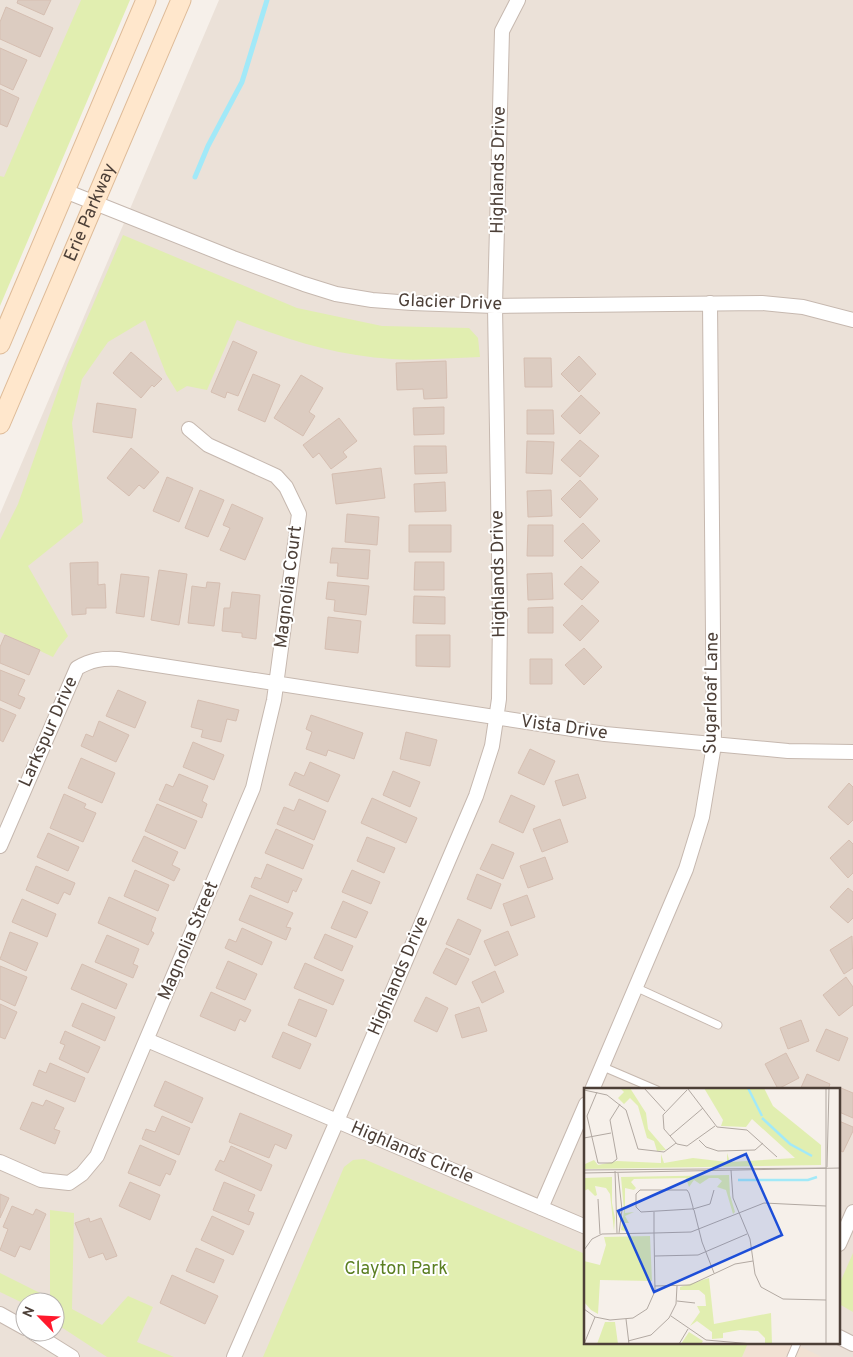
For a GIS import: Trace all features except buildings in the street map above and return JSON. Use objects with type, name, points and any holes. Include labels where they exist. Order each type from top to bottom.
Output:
[{"type":"main road","name":"Erie Parkway","points":[[0,344],[146,0]]},
{"type":"main road","name":"Erie Parkway","points":[[0,424],[181,0]]},
{"type":"street","name":"Highlands Drive","points":[[337,1121],[476,796],[492,746],[497,718],[500,616],[495,306],[502,31],[518,0]]},
{"type":"street","name":"Glacier Drive","points":[[65,191],[233,258],[336,294],[372,300],[495,306],[762,303],[803,307],[853,320]]},
{"type":"street","name":"Sugarloaf Lane","points":[[593,1088],[686,869],[702,817],[714,745],[710,303]]},
{"type":"street","name":"Magnolia Court","points":[[189,429],[208,445],[276,476],[286,487],[299,514],[277,684]]},
{"type":"street","name":"Larkspur Drive","points":[[0,846],[78,668],[88,662],[101,658],[118,659],[277,684]]},
{"type":"street","name":"Vista Drive","points":[[277,684],[605,734],[788,751],[853,752]]},
{"type":"street","name":"Magnolia Street","points":[[0,1162],[41,1180],[69,1183],[82,1174],[98,1156],[253,788],[277,684]]},
{"type":"street","points":[[147,1040],[337,1121]]},
{"type":"street","points":[[541,1208],[584,1109]]},
{"type":"street","name":"Highlands Circle","points":[[234,1357],[337,1121],[584,1226]]},
{"type":"street","points":[[840,1242],[853,1212]]},
{"type":"street","points":[[0,1314],[15,1322]]},
{"type":"street","points":[[840,1338],[853,1344]]},
{"type":"street","points":[[48,1342],[72,1357]]},
{"type":"lane","points":[[635,987],[718,1025]]},
{"type":"lane","points":[[602,1066],[652,1088]]},
{"type":"lane","points":[[791,1357],[797,1344]]},
{"type":"shaded area","points":[[0,0],[124,0],[0,282]]},
{"type":"shaded area","points":[[219,0],[853,0],[853,1357],[0,1357],[0,514]]},
{"type":"shaded area","points":[[748,1344],[795,1344],[822,1357],[742,1357]]},
{"type":"green space","points":[[81,0],[130,0],[0,306],[0,176],[4,177]]},
{"type":"green space","points":[[123,235],[297,308],[382,326],[469,328],[478,338],[480,357],[403,360],[332,351],[275,334],[237,320],[207,390],[187,386],[177,392],[166,374],[145,320],[108,342],[82,379],[72,423],[83,522],[28,566],[68,636],[53,657],[0,632],[0,540],[18,504],[67,365]]},
{"type":"green space","name":"Clayton Park","points":[[364,1159],[584,1254],[584,1344],[748,1344],[742,1357],[263,1357],[344,1167],[353,1160]]},
{"type":"green space","points":[[50,1210],[74,1213],[72,1309],[102,1325],[128,1296],[153,1307],[137,1342],[174,1357],[107,1357],[65,1330],[65,1292],[50,1292]]},
{"type":"green space","points":[[853,1253],[853,1312],[840,1305],[840,1283]]},
{"type":"green space","points":[[0,1273],[38,1292],[15,1292],[15,1299],[0,1292]]},
{"type":"waterway","points":[[195,177],[208,146],[242,82],[267,0]]}]
